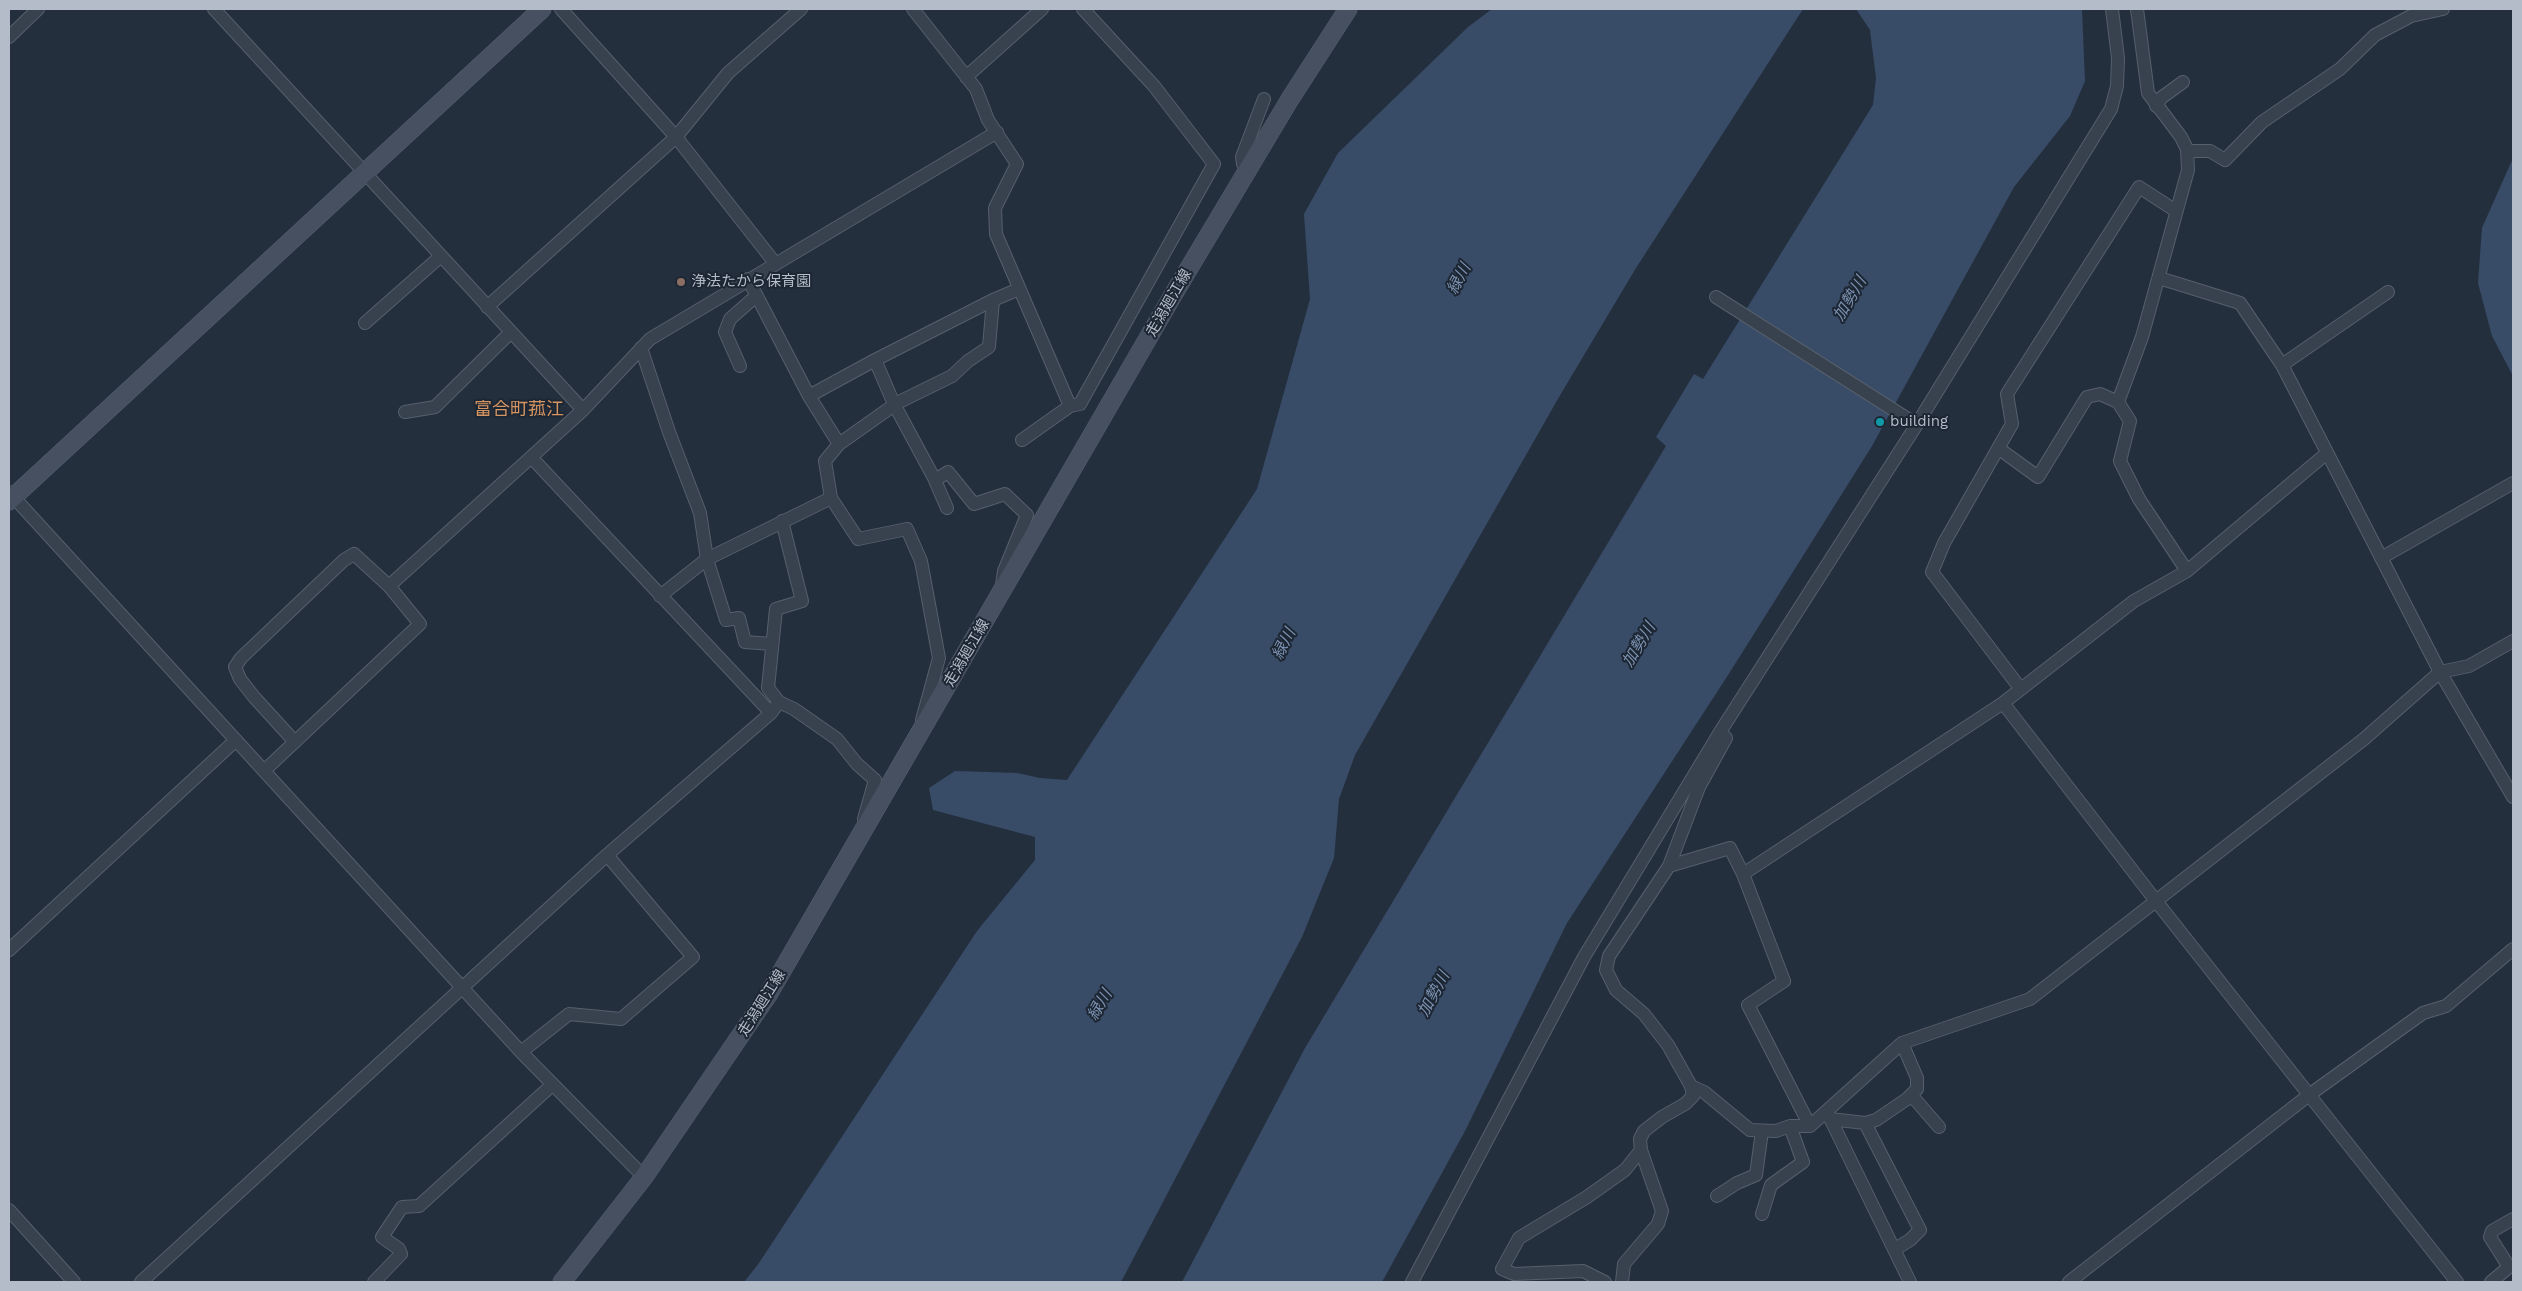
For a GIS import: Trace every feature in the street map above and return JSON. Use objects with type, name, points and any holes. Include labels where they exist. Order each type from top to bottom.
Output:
[{"type":"main road","points":[[10,497],[542,9]]},
{"type":"main road","name":"走潟廻江線","points":[[562,1282],[644,1178],[768,995],[1248,169],[1348,9]]},
{"type":"street","points":[[9,37],[38,9]]},
{"type":"street","points":[[214,9],[583,410]]},
{"type":"street","points":[[561,9],[676,137],[775,263]]},
{"type":"street","points":[[487,307],[676,137],[728,73],[801,9]]},
{"type":"street","points":[[912,9],[976,89],[988,120],[1017,164],[994,208],[996,234],[1070,406]]},
{"type":"street","points":[[966,77],[1042,9]]},
{"type":"street","points":[[1022,440],[1070,406],[1080,404],[1214,164],[1154,86],[1084,9]]},
{"type":"street","points":[[1412,1282],[1584,958],[1720,732],[2111,109],[2117,86],[2118,58],[2112,9]]},
{"type":"street","points":[[2118,402],[2142,337],[2188,170],[2187,151],[2182,137],[2158,102],[2148,93],[2137,9]]},
{"type":"street","points":[[2187,151],[2210,151],[2225,160],[2262,122],[2340,69],[2375,35],[2411,16],[2443,9]]},
{"type":"street","points":[[2158,102],[2183,82]]},
{"type":"street","points":[[1248,169],[1243,164],[1242,157],[1264,99]]},
{"type":"street","points":[[389,586],[583,410],[650,339],[997,132]]},
{"type":"street","points":[[2020,688],[1932,572],[1944,543],[2012,424],[2007,394],[2139,187],[2176,211]]},
{"type":"street","points":[[365,323],[441,256]]},
{"type":"street","points":[[2159,278],[2240,304],[2282,365],[2440,672],[2513,797]]},
{"type":"street","points":[[748,279],[809,396],[839,444]]},
{"type":"street","points":[[809,396],[875,360],[993,300],[1019,289]]},
{"type":"street","points":[[2282,365],[2388,292]]},
{"type":"street","points":[[740,366],[725,332],[730,319],[756,296]]},
{"type":"street","points":[[1716,297],[1913,425]]},
{"type":"street","points":[[916,741],[939,658],[921,561],[907,529],[858,539],[831,498],[825,461],[839,444],[894,404],[952,376],[968,361],[989,347],[993,300]]},
{"type":"street","points":[[405,412],[435,407],[511,332]]},
{"type":"street","points":[[641,348],[669,432],[700,514],[707,559],[726,620],[739,618],[745,642],[772,644]]},
{"type":"street","points":[[875,360],[894,404],[935,480],[947,508]]},
{"type":"street","points":[[1998,448],[2038,476],[2087,397],[2100,394],[2118,402],[2130,421],[2120,461],[2139,499],[2187,571]]},
{"type":"street","points":[[1743,874],[2003,703],[2134,601],[2187,571],[2326,453]]},
{"type":"street","points":[[531,458],[660,596],[775,708],[794,709],[837,739],[858,764],[875,780],[858,841]]},
{"type":"street","points":[[935,480],[948,472],[974,504],[1005,494],[1027,515],[1004,571],[1001,593]]},
{"type":"street","points":[[2381,558],[2513,483]]},
{"type":"street","points":[[10,497],[265,770],[521,1052],[644,1178]]},
{"type":"street","points":[[660,596],[707,559],[831,498]]},
{"type":"street","points":[[775,708],[768,688],[776,609],[802,601],[782,521]]},
{"type":"street","points":[[265,770],[295,742],[420,624],[389,586],[360,557],[354,554],[240,658],[236,667],[240,679],[295,742]]},
{"type":"street","points":[[1691,1086],[1704,1092],[1750,1130],[1776,1131],[1790,1126],[1810,1126],[1828,1116],[1902,1043],[2030,999],[2364,738],[2440,672],[2469,666],[2513,641]]},
{"type":"street","points":[[2003,703],[2156,901],[2457,1282]]},
{"type":"street","points":[[141,1282],[608,855],[775,708]]},
{"type":"street","points":[[1622,1282],[1624,1264],[1658,1224],[1662,1211],[1641,1150],[1640,1138],[1644,1131],[1662,1117],[1685,1104],[1693,1096],[1691,1086],[1668,1045],[1644,1014],[1616,990],[1606,970],[1609,956],[1669,866],[1700,787],[1726,738],[1720,732]]},
{"type":"street","points":[[9,950],[236,740]]},
{"type":"street","points":[[1669,866],[1730,848],[1743,874],[1784,981],[1748,1005],[1810,1126]]},
{"type":"street","points":[[521,1052],[569,1014],[621,1019],[693,957],[608,855]]},
{"type":"street","points":[[2069,1282],[2309,1095],[2423,1013],[2446,1006],[2513,949]]},
{"type":"street","points":[[1828,1116],[1865,1123],[1876,1120],[1907,1099],[1917,1089],[1917,1078],[1902,1043]]},
{"type":"street","points":[[374,1282],[401,1254],[399,1249],[382,1237],[402,1207],[419,1206],[552,1085]]},
{"type":"street","points":[[1907,1099],[1913,1097],[1940,1128]]},
{"type":"street","points":[[1828,1116],[1910,1282]]},
{"type":"street","points":[[1865,1123],[1920,1230],[1910,1240],[1895,1249]]},
{"type":"street","points":[[1762,1214],[1771,1185],[1804,1162],[1790,1126]]},
{"type":"street","points":[[1762,1131],[1756,1175],[1769,1190]]},
{"type":"street","points":[[1605,1282],[1583,1271],[1514,1274],[1502,1269],[1519,1238],[1610,1181],[1624,1170],[1641,1150]]},
{"type":"street","points":[[1717,1196],[1736,1183],[1756,1175]]},
{"type":"street","points":[[9,1210],[74,1282]]},
{"type":"street","points":[[2490,1282],[2509,1267],[2490,1237],[2492,1232],[2513,1219]]},
{"type":"water","name":"緑川","points":[[1492,9],[1803,9],[1636,268],[1559,397],[1355,755],[1339,799],[1334,858],[1302,937],[1121,1282],[744,1282],[759,1263],[977,931],[1035,860],[1035,837],[933,810],[929,788],[955,771],[1017,773],[1040,778],[1067,780],[1257,489],[1310,299],[1304,214],[1338,153],[1468,27]]},
{"type":"water","name":"加勢川","points":[[1856,9],[2082,9],[2085,81],[2070,116],[2014,187],[1872,446],[1730,672],[1567,923],[1465,1131],[1382,1282],[1182,1282],[1305,1048],[1666,446],[1656,437],[1694,374],[1703,379],[1873,105],[1876,78],[1870,30]]},
{"type":"water","points":[[2513,158],[2513,376],[2492,336],[2478,283],[2482,228]]},
{"type":"place","name":"浄法たから保育園","points":[[681,282]]},
{"type":"place","name":"building","points":[[1880,422]]},
{"type":"district","name":"富合町菰江","points":[[519,410]]}]
